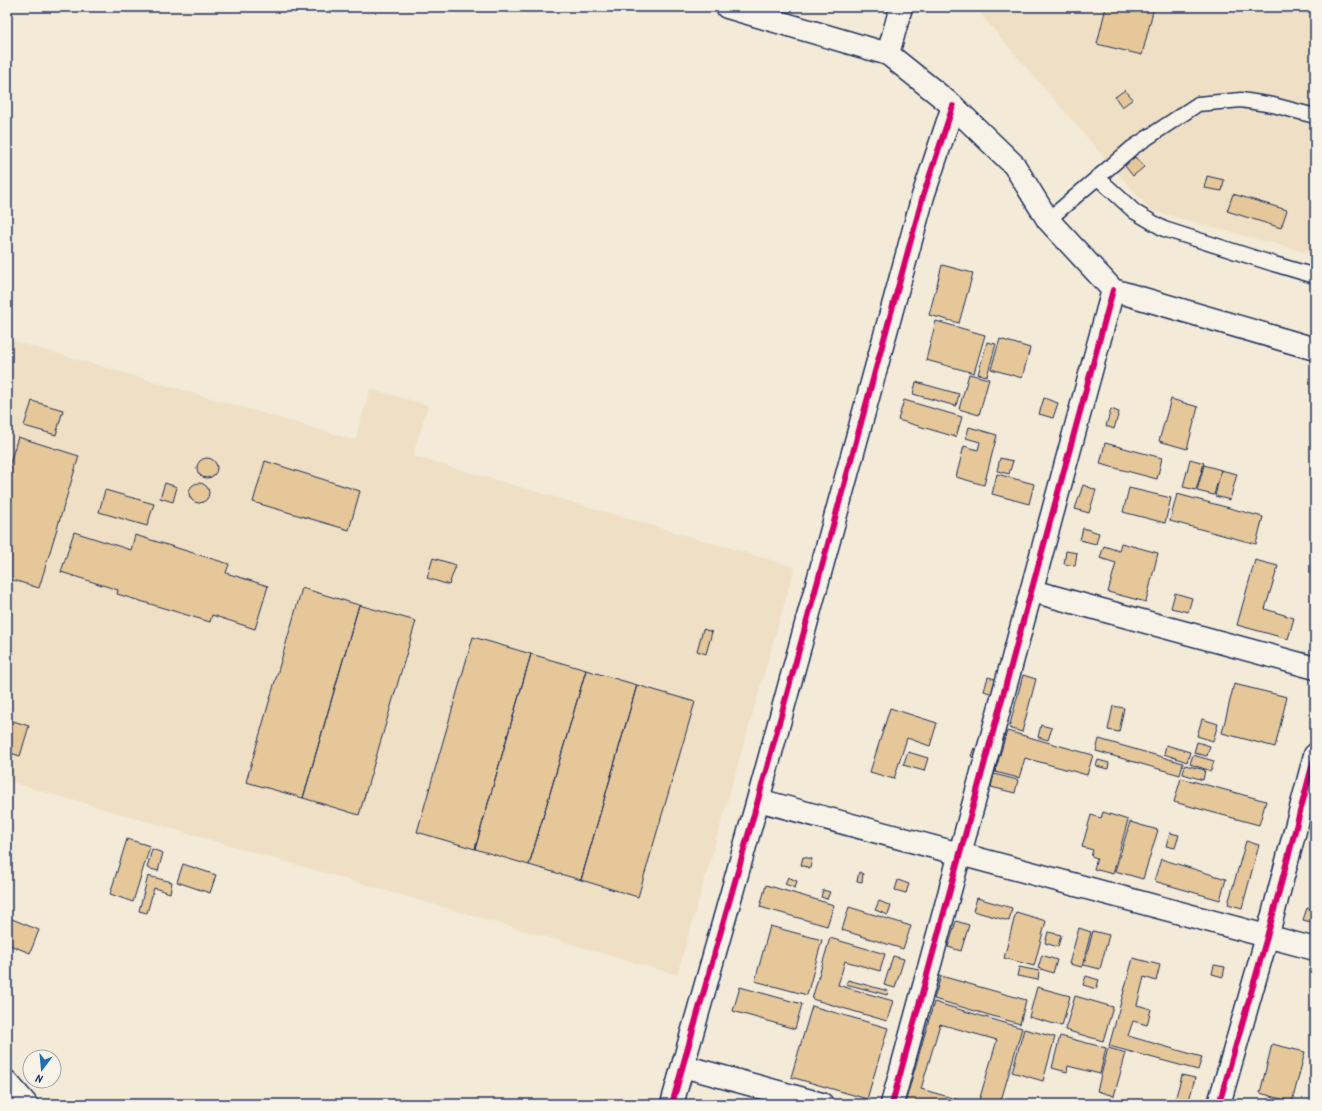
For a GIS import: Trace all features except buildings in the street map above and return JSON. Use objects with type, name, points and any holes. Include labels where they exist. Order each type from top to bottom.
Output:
[{"type":"street","points":[[727,7],[888,54],[953,106],[1014,165],[1048,220],[1113,290],[1315,349]]},
{"type":"street","points":[[888,54],[901,7]]},
{"type":"street","points":[[672,1104],[758,800],[923,196],[953,106]]},
{"type":"street","points":[[892,1104],[1113,290]]},
{"type":"street","points":[[1032,590],[1315,668]]},
{"type":"street","points":[[1219,1104],[1267,937],[1315,755]]},
{"type":"street","points":[[758,800],[1315,949]]},
{"type":"street","points":[[683,1066],[822,1104]]},
{"type":"street","points":[[7,1082],[26,1104]]},
{"type":"lane","points":[[1048,220],[1132,148],[1198,104],[1241,100],[1315,116]]},
{"type":"lane","points":[[1098,177],[1135,212],[1164,229],[1315,276]]},
{"type":"shaded area","points":[[974,7],[1315,7],[1315,255],[1150,210]]},
{"type":"shaded area","points":[[7,339],[355,440],[370,389],[428,405],[413,456],[795,567],[677,975],[7,781]]},
{"type":"cycle path","points":[[672,1104],[758,800],[923,196],[953,106]]},
{"type":"cycle path","points":[[892,1104],[1113,290]]},
{"type":"cycle path","points":[[1219,1104],[1267,937],[1315,755]]}]
